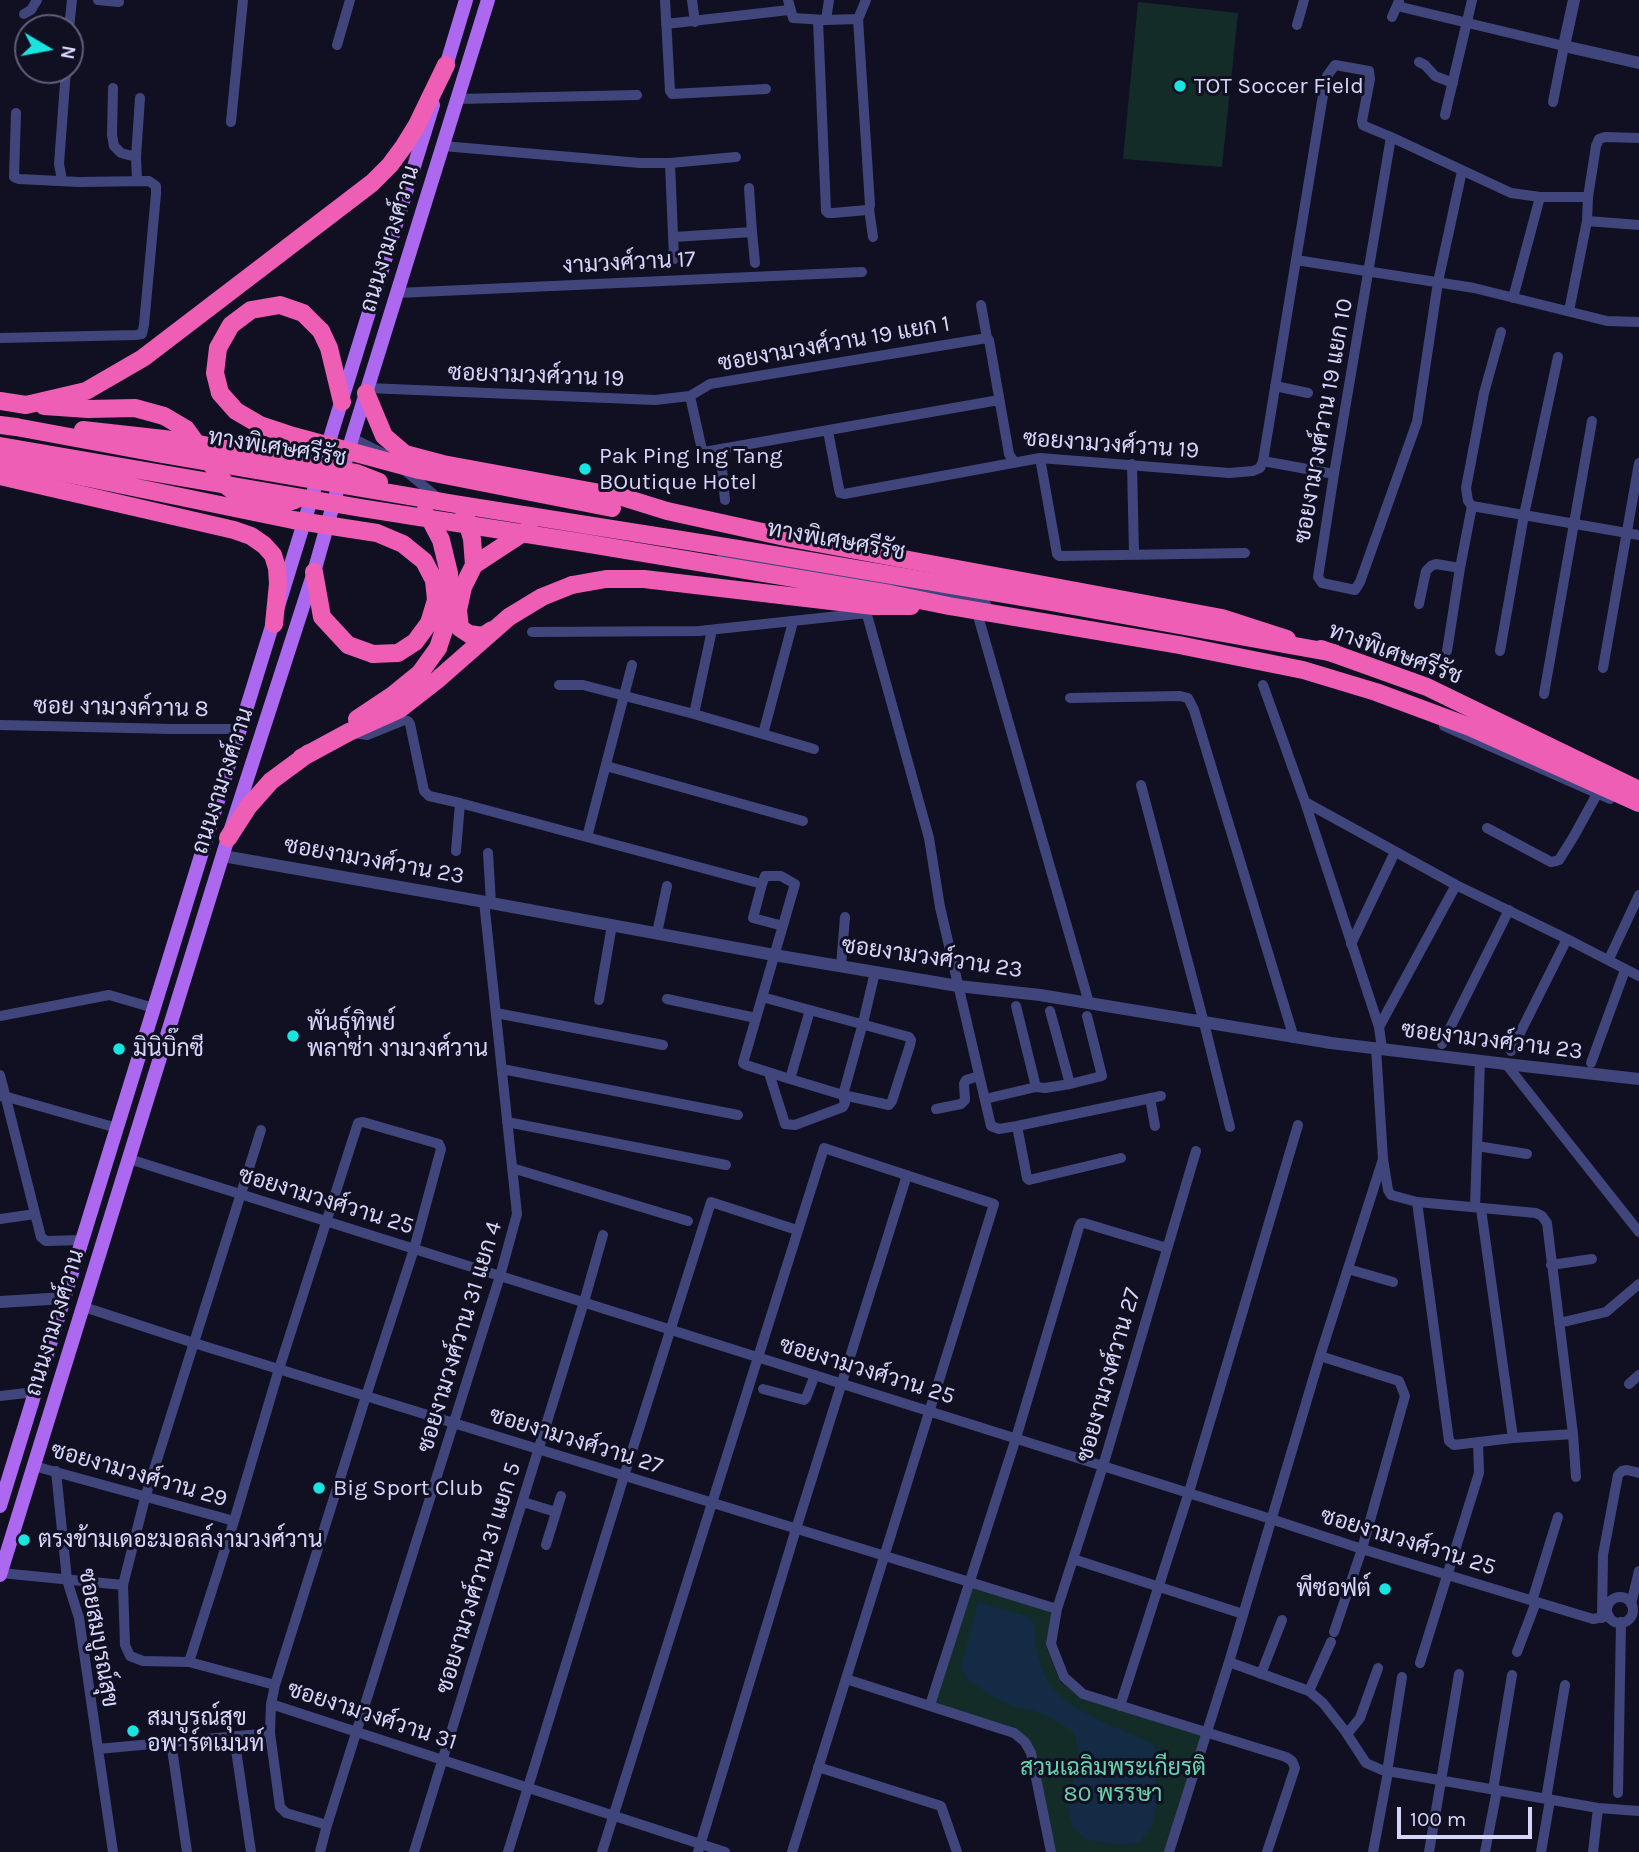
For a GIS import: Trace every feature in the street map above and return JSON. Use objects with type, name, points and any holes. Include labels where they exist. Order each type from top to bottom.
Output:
[{"type":"highway","points":[[26,405],[86,391],[143,358],[372,183],[404,146],[446,65]]},
{"type":"highway","points":[[342,402],[329,348],[321,331],[303,313],[280,305],[251,310],[231,325],[218,348],[215,373],[220,393],[236,411],[260,425],[293,436],[419,470],[612,508],[702,518],[785,537],[1222,618],[1334,653]]},
{"type":"highway","points":[[367,391],[384,436],[405,454],[443,464],[622,497],[681,519],[686,524],[691,548]]},
{"type":"highway","points":[[0,401],[88,409],[135,408],[164,415],[186,429],[227,486],[239,496],[286,503],[313,494]]},
{"type":"highway","points":[[8,426],[74,429],[164,439],[356,473],[383,483],[417,504],[431,521],[440,540],[449,573],[450,612],[438,648],[420,673],[402,688],[278,775],[248,807],[228,838]]},
{"type":"highway","name":"ทางพิเศษศรีรัช","points":[[8,426],[455,504],[1051,602],[1334,653],[1427,687],[1639,790]]},
{"type":"highway","name":"ทางพิเศษศรีรัช","points":[[0,446],[890,594],[1179,645],[1303,670],[1376,692],[1470,727],[1639,803]]},
{"type":"highway","points":[[0,460],[293,520],[377,533],[403,544],[424,561],[433,580],[436,600],[429,623],[415,642],[398,653],[373,654],[348,645],[322,617],[314,572]]},
{"type":"highway","points":[[0,475],[251,536],[264,544],[273,555],[277,568],[274,624]]},
{"type":"highway","points":[[464,511],[472,539],[474,565]]},
{"type":"highway","points":[[691,548],[695,546],[691,535],[695,523],[702,518]]},
{"type":"highway","points":[[537,524],[474,565],[463,587],[458,610],[460,628],[469,634],[483,636],[541,597],[572,585],[606,579],[644,579],[874,606],[949,606]]},
{"type":"highway","points":[[302,758],[349,732],[400,709],[509,617]]},
{"type":"main road","name":"ถนนงามวงศ์วาน","points":[[0,1506],[466,0]]},
{"type":"main road","name":"ถนนงามวงศ์วาน","points":[[0,1574],[228,838],[314,572],[352,438],[488,0]]},
{"type":"street","points":[[24,14],[31,10],[37,0]]},
{"type":"street","points":[[98,0],[119,2]]},
{"type":"street","points":[[231,122],[243,0]]},
{"type":"street","points":[[337,45],[350,0]]},
{"type":"street","points":[[665,0],[672,94],[766,89]]},
{"type":"street","points":[[692,0],[695,22]]},
{"type":"street","points":[[829,0],[822,20],[825,211],[832,213],[869,209]]},
{"type":"street","points":[[866,0],[858,19],[873,237]]},
{"type":"street","points":[[1297,25],[1304,0]]},
{"type":"street","points":[[1445,115],[1472,0]]},
{"type":"street","points":[[1553,102],[1574,0]]},
{"type":"street","points":[[1392,17],[1398,3],[1466,23],[1639,63]]},
{"type":"street","points":[[666,24],[790,10],[822,20],[858,19]]},
{"type":"street","points":[[1419,62],[1435,76],[1452,83]]},
{"type":"street","points":[[1334,474],[1263,461],[1327,76],[1335,65],[1369,71],[1363,125],[1511,192],[1540,197],[1588,197]]},
{"type":"street","points":[[62,180],[59,164],[64,84]]},
{"type":"street","points":[[113,88],[114,146],[121,153],[136,157]]},
{"type":"street","points":[[457,99],[637,95]]},
{"type":"street","points":[[137,180],[136,157],[141,98]]},
{"type":"street","points":[[0,338],[142,334],[156,186],[149,180],[79,182],[14,177],[16,113]]},
{"type":"street","name":"ซอยงามวงศ์วาน 19 แยก 10","points":[[1391,137],[1318,577],[1322,583],[1354,590],[1360,582],[1417,422],[1438,282]]},
{"type":"street","points":[[1569,311],[1587,221],[1595,146],[1599,139],[1605,137],[1639,138]]},
{"type":"street","points":[[443,146],[640,163],[736,157]]},
{"type":"street","points":[[670,163],[674,258]]},
{"type":"street","points":[[1438,282],[1462,171]]},
{"type":"street","points":[[749,188],[755,263]]},
{"type":"street","points":[[1513,298],[1540,197]]},
{"type":"street","points":[[1587,221],[1639,225]]},
{"type":"street","points":[[674,237],[752,232]]},
{"type":"street","points":[[1296,260],[1438,282],[1606,321],[1639,322]]},
{"type":"street","name":"งามวงศ์วาน 17","points":[[397,293],[862,272]]},
{"type":"street","name":"ซอยงามวงศ์วาน 19","points":[[981,305],[1009,454],[1014,462],[1040,458],[1229,472],[1253,471],[1260,467],[1263,461]]},
{"type":"street","points":[[1501,332],[1484,393],[1466,488],[1468,501],[1472,506],[1639,535]]},
{"type":"street","name":"ซอยงามวงศ์วาน 19 แยก 1","points":[[690,396],[710,384],[987,338]]},
{"type":"street","points":[[1500,651],[1524,514],[1558,357]]},
{"type":"street","points":[[1275,386],[1308,393]]},
{"type":"street","name":"ซอยงามวงศ์วาน 19","points":[[367,391],[654,400],[690,396]]},
{"type":"street","points":[[690,396],[704,452],[999,400]]},
{"type":"street","points":[[1544,694],[1592,421]]},
{"type":"street","points":[[828,431],[840,493],[1014,462]]},
{"type":"street","points":[[352,438],[387,455],[433,496],[464,511],[691,548],[1198,641],[1318,669],[1639,811]]},
{"type":"street","points":[[720,449],[726,500]]},
{"type":"street","points":[[1040,458],[1059,556],[1245,553]]},
{"type":"street","points":[[1603,668],[1639,463]]},
{"type":"street","points":[[1132,464],[1134,554]]},
{"type":"street","points":[[1447,651],[1472,506]]},
{"type":"street","points":[[1419,604],[1426,572],[1431,566],[1436,564],[1460,568]]},
{"type":"street","points":[[859,579],[929,838],[940,907],[991,1126],[999,1129],[1017,1126],[1161,1096]]},
{"type":"street","points":[[974,601],[1088,1009],[1102,1076],[985,1099]]},
{"type":"street","points":[[532,632],[712,630],[867,614]]},
{"type":"street","points":[[763,734],[793,622]]},
{"type":"street","points":[[694,714],[712,630]]},
{"type":"street","points":[[587,837],[632,665]]},
{"type":"street","points":[[559,685],[583,685],[624,695],[814,748]]},
{"type":"street","points":[[1263,685],[1305,802],[1379,1027],[1382,1159],[1388,1190],[1391,1195],[1417,1202],[1536,1213],[1547,1223],[1576,1477]]},
{"type":"street","points":[[1070,698],[1188,698],[1194,710],[1294,1038]]},
{"type":"street","points":[[349,732],[367,735],[404,720],[408,721],[426,794],[429,796],[762,884]]},
{"type":"street","name":"ซอย งามวงค์วาน 8","points":[[0,725],[242,729]]},
{"type":"street","points":[[606,766],[803,821]]},
{"type":"street","points":[[1141,785],[1230,1127]]},
{"type":"street","points":[[1487,828],[1551,862],[1556,861],[1569,844],[1597,794]]},
{"type":"street","points":[[1305,802],[1456,885],[1639,976]]},
{"type":"street","points":[[456,851],[460,803]]},
{"type":"street","points":[[1351,944],[1395,852]]},
{"type":"street","name":"ซอยงามวงศ์วาน 31 แยก 4","points":[[320,1852],[517,1214],[487,902],[488,853]]},
{"type":"street","name":"ซอยงามวงศ์วาน 23","points":[[223,856],[774,955],[958,986],[1040,995],[1088,1009],[1379,1049],[1639,1079]]},
{"type":"street","points":[[762,997],[909,1037],[910,1045],[889,1105],[769,1073],[743,1063],[774,955],[783,926],[795,884],[781,876],[765,876],[753,918],[783,926]]},
{"type":"street","points":[[1379,1027],[1456,885]]},
{"type":"street","points":[[657,933],[667,886]]},
{"type":"street","points":[[1609,960],[1639,895]]},
{"type":"street","points":[[1442,1044],[1509,910]]},
{"type":"street","points":[[841,966],[845,916]]},
{"type":"street","points":[[598,1000],[612,925]]},
{"type":"street","points":[[1511,1051],[1567,939]]},
{"type":"street","points":[[1591,1063],[1625,970]]},
{"type":"street","points":[[769,1073],[785,1124],[795,1125],[843,1107],[843,1094],[875,972]]},
{"type":"street","points":[[0,1016],[109,995],[154,1008]]},
{"type":"street","points":[[667,999],[756,1018]]},
{"type":"street","points":[[1016,1006],[1036,1087]]},
{"type":"street","points":[[790,1079],[810,1010]]},
{"type":"street","points":[[1050,1011],[1070,1084]]},
{"type":"street","points":[[496,1013],[663,1045]]},
{"type":"street","points":[[1480,1061],[1478,1208],[1513,1438]]},
{"type":"street","points":[[1506,1065],[1639,1232]]},
{"type":"street","points":[[502,1069],[738,1115]]},
{"type":"street","points":[[0,1075],[2,1096],[42,1240],[83,1240]]},
{"type":"street","points":[[936,1109],[961,1104],[965,1100],[966,1080],[979,1076]]},
{"type":"street","points":[[2,1096],[117,1128]]},
{"type":"street","points":[[1150,1098],[1155,1126]]},
{"type":"street","points":[[189,1662],[279,1369],[358,1124],[363,1122],[439,1144],[441,1149],[414,1249],[275,1685]]},
{"type":"street","points":[[507,1122],[726,1165]]},
{"type":"street","points":[[1120,1706],[1189,1492],[1298,1125]]},
{"type":"street","points":[[1017,1126],[1027,1178],[1030,1180],[1121,1158]]},
{"type":"street","points":[[0,1574],[123,1585],[145,1498],[261,1130]]},
{"type":"street","points":[[1477,1146],[1527,1154]]},
{"type":"street","points":[[602,1852],[824,1147],[994,1204],[792,1852]]},
{"type":"street","name":"ซอยงามวงศ์วาน 27","points":[[1196,1151],[1103,1466],[1057,1609],[1051,1644],[1064,1677],[1083,1694],[1292,1761],[1295,1768],[1267,1852]]},
{"type":"street","points":[[1169,1852],[1382,1159]]},
{"type":"street","name":"ซอยงามวงศ์วาน 25","points":[[130,1160],[1189,1492],[1362,1549],[1534,1601],[1621,1622]]},
{"type":"street","points":[[512,1168],[688,1221]]},
{"type":"street","points":[[699,1848],[907,1175]]},
{"type":"street","points":[[508,1852],[711,1202],[797,1230]]},
{"type":"street","points":[[1417,1202],[1449,1441],[1454,1445],[1573,1434]]},
{"type":"street","points":[[0,1219],[35,1214]]},
{"type":"street","points":[[930,1705],[1016,1438],[1081,1223],[1167,1248]]},
{"type":"street","name":"ซอยงามวงศ์วาน 31 แยก 5","points":[[414,1852],[603,1235]]},
{"type":"street","points":[[1551,1265],[1592,1259]]},
{"type":"street","points":[[1348,1269],[1393,1282]]},
{"type":"street","points":[[1559,1323],[1606,1312],[1639,1284]]},
{"type":"street","points":[[0,1303],[65,1298]]},
{"type":"street","name":"ซอยงามวงศ์วาน 27","points":[[84,1307],[1057,1609]]},
{"type":"street","points":[[1309,1691],[1332,1637],[1362,1549],[1405,1396],[1399,1381],[1321,1356]]},
{"type":"street","points":[[1629,1384],[1639,1375]]},
{"type":"street","points":[[763,1389],[804,1400],[815,1376]]},
{"type":"street","points":[[0,1396],[35,1391]]},
{"type":"street","points":[[1420,1663],[1479,1473],[1478,1442]]},
{"type":"street","name":"ซอยงามวงศ์วาน 29","points":[[34,1466],[234,1521]]},
{"type":"street","points":[[1601,1618],[1603,1555],[1618,1475],[1627,1470],[1639,1473]]},
{"type":"street","name":"ซอยสมบูรณ์สุข","points":[[56,1471],[67,1580],[79,1618],[113,1852]]},
{"type":"street","points":[[546,1545],[561,1496]]},
{"type":"street","points":[[523,1502],[556,1512]]},
{"type":"street","points":[[1517,1652],[1558,1517]]},
{"type":"street","points":[[1073,1559],[1243,1614]]},
{"type":"street","points":[[1618,1793],[1621,1622],[1629,1619],[1634,1610],[1639,1571]]},
{"type":"street","name":"ซอยงามวงศ์วาน 31","points":[[123,1585],[125,1644],[130,1656],[143,1661],[189,1662],[275,1685],[271,1704],[613,1815],[699,1848],[725,1852]]},
{"type":"street","points":[[1601,1618],[1614,1598],[1626,1598],[1634,1610]]},
{"type":"street","points":[[1261,1674],[1282,1620]]},
{"type":"street","points":[[1229,1662],[1309,1691],[1323,1703],[1366,1763],[1388,1772],[1598,1808],[1639,1811]]},
{"type":"street","points":[[1347,1734],[1360,1718],[1378,1668]]},
{"type":"street","points":[[1429,1852],[1458,1674]]},
{"type":"street","points":[[1485,1852],[1512,1675]]},
{"type":"street","points":[[1373,1852],[1402,1676]]},
{"type":"street","points":[[846,1679],[1014,1733],[1025,1742],[1031,1753],[1051,1852]]},
{"type":"street","points":[[1541,1852],[1565,1685]]},
{"type":"street","points":[[271,1704],[270,1733],[279,1807],[286,1813],[327,1825]]},
{"type":"street","points":[[98,1748],[270,1733]]},
{"type":"street","points":[[234,1736],[251,1852]]},
{"type":"street","points":[[171,1742],[187,1852]]},
{"type":"street","points":[[818,1767],[941,1805],[957,1852]]},
{"type":"street","points":[[1592,1852],[1598,1808]]},
{"type":"green space","name":"TOT Soccer Field","points":[[1138,2],[1238,13],[1222,167],[1123,159]]},
{"type":"green space","name":"สวนเฉลิมพระเกียรติ 80 พรรษา","points":[[972,1581],[1055,1607],[1046,1646],[1060,1681],[1081,1698],[1201,1735],[1166,1852],[1054,1852],[1028,1741],[932,1704]]},
{"type":"water","points":[[978,1602],[1028,1617],[1035,1624],[1035,1644],[1041,1666],[1049,1685],[1068,1703],[1154,1744],[1157,1803],[1152,1825],[1140,1842],[1124,1845],[1087,1840],[1073,1828],[1068,1811],[1079,1756],[1074,1732],[1049,1717],[995,1698],[968,1680],[961,1668]]},
{"type":"place","name":"TOT Soccer Field","points":[[1180,86]]},
{"type":"place","name":"Pak Ping Ing Tang BOutique Hotel","points":[[585,469]]},
{"type":"place","name":"พันธุ์ทิพย์ พลาซ่า งามวงศ์วาน","points":[[293,1036]]},
{"type":"place","name":"มินิบิ๊กซี","points":[[119,1049]]},
{"type":"place","name":"Big Sport Club","points":[[319,1488]]},
{"type":"place","name":"ตรงข้ามเดอะมอลล์งามวงศ์วาน","points":[[24,1540]]},
{"type":"place","name":"พีซอฟต์","points":[[1385,1589]]},
{"type":"place","name":"สมบูรณ์สุข อพาร์ตเมนท์","points":[[133,1731]]}]
